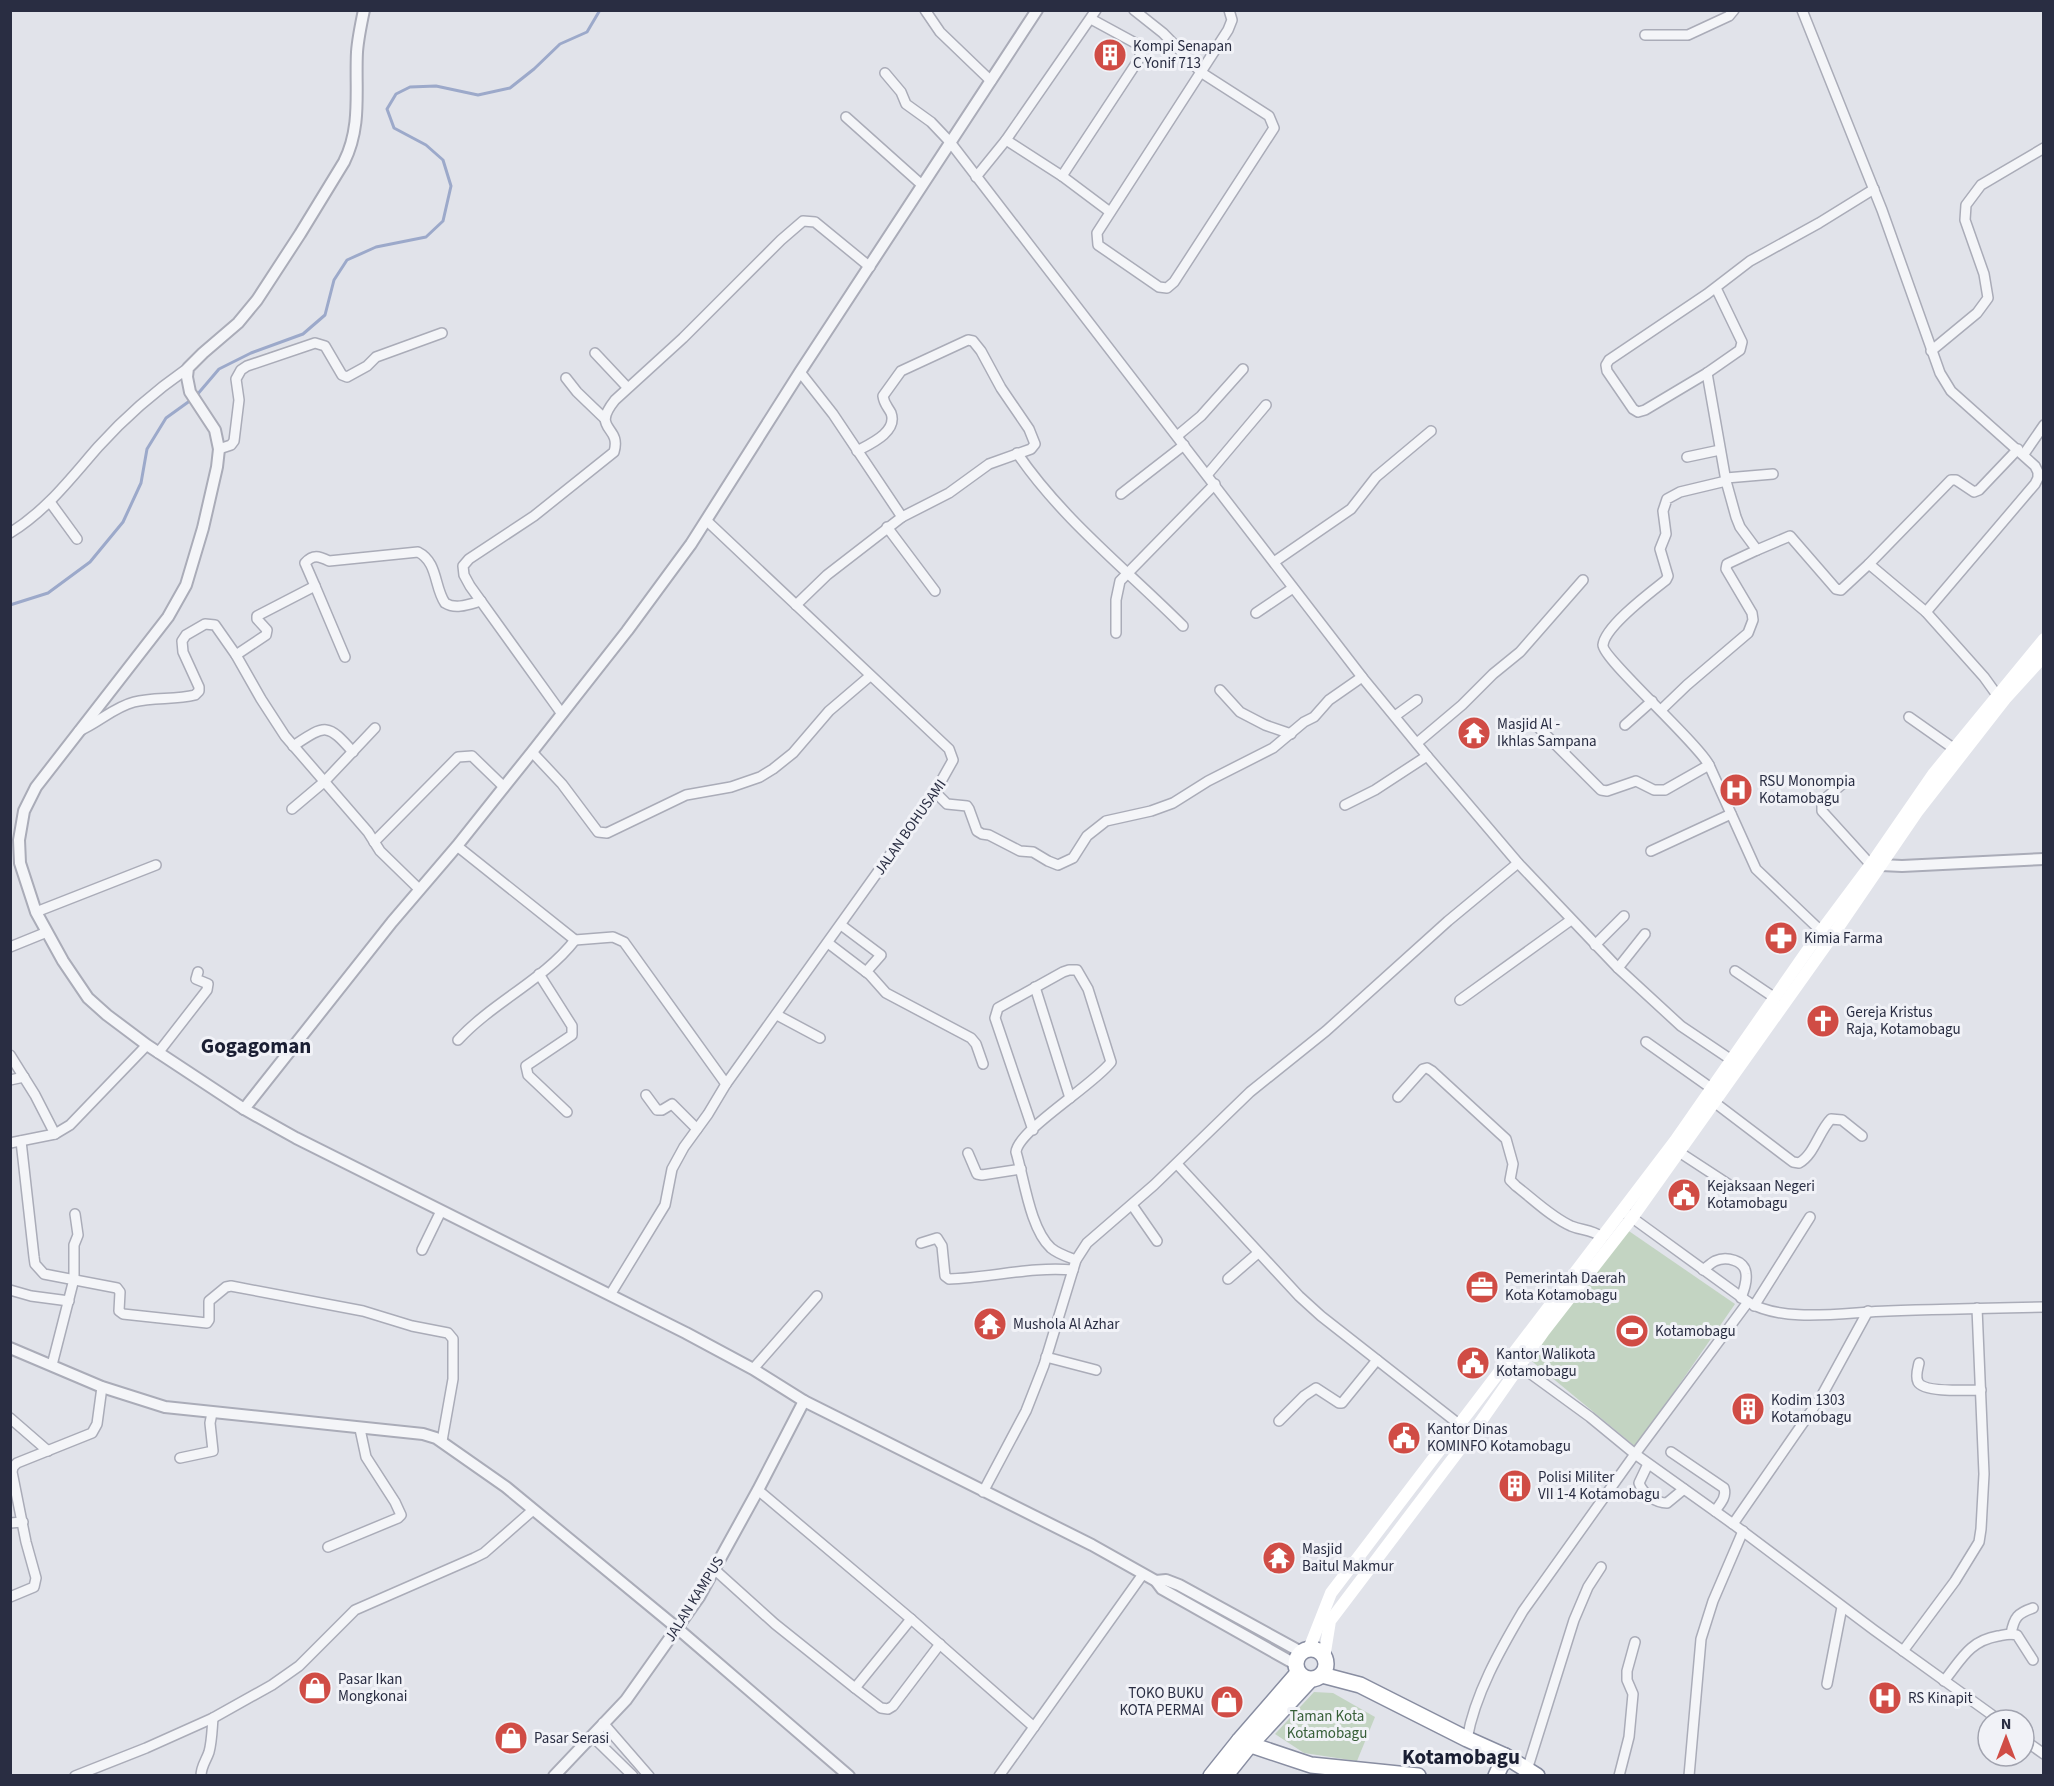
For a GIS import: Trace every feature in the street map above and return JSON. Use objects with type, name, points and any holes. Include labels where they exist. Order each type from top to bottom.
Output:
[{"type":"highway","points":[[1306,1666],[1326,1667],[1324,1658]]},
{"type":"highway","points":[[1306,1666],[1360,1685],[1505,1756],[1532,1773]]},
{"type":"highway","points":[[1211,1776],[1244,1743],[1306,1666]]},
{"type":"highway","points":[[1244,1743],[1310,1770],[1418,1776]]},
{"type":"highway","points":[[1226,1776],[1244,1743]]},
{"type":"highway","points":[[1496,1776],[1505,1756]]},
{"type":"main road","points":[[1306,1666],[1331,1593],[1602,1237],[1628,1215],[1678,1152],[1714,1102],[1775,998],[1821,931],[1941,780],[2043,639]]},
{"type":"main road","points":[[1324,1658],[1330,1621],[1479,1424],[1628,1215],[1712,1088],[1736,1064],[1875,863],[1906,811],[1953,748],[2043,656]]},
{"type":"street","points":[[10,533],[30,521],[119,425],[238,323],[256,300],[300,234],[350,150],[356,126],[357,50],[364,10]]},
{"type":"street","points":[[925,10],[940,32],[991,81]]},
{"type":"street","points":[[244,1109],[562,714],[627,631],[707,521],[800,372],[1037,10]]},
{"type":"street","points":[[1134,10],[1163,33],[1202,73],[1269,116],[1274,128],[1174,282],[1167,288],[1159,287],[1098,245],[1097,233],[1202,73],[1228,30],[1232,20],[1229,10]]},
{"type":"street","points":[[1645,35],[1688,35],[1730,16],[1734,10]]},
{"type":"street","points":[[1802,10],[1874,189],[1940,373],[1951,391],[1978,417],[2021,452],[2038,472],[2035,484],[1926,612]]},
{"type":"street","points":[[976,177],[1006,140],[1093,15],[1137,44],[1141,56],[1062,176]]},
{"type":"street","points":[[885,73],[901,92],[906,104],[931,122],[950,142],[1362,677],[1518,862],[1618,968],[1681,1026],[1736,1064]]},
{"type":"street","points":[[846,117],[922,185]]},
{"type":"street","points":[[1006,140],[1062,176],[1110,212]]},
{"type":"street","points":[[1931,351],[1977,313],[1988,298],[1984,274],[1965,220],[1966,205],[1981,185],[2043,148]]},
{"type":"street","points":[[1716,288],[1742,342],[1742,347],[1707,373],[1645,410],[1638,412],[1633,410],[1607,371],[1606,364],[1609,360],[1716,288],[1759,255],[1819,223],[1874,189]]},
{"type":"street","points":[[604,418],[605,412],[627,387],[683,338],[803,221],[816,222],[870,267]]},
{"type":"street","points":[[219,448],[231,445],[234,441],[239,400],[236,379],[241,370],[247,366],[315,343],[325,346],[342,375],[347,377],[367,366],[376,357],[442,333]]},
{"type":"street","points":[[796,605],[827,575],[887,527],[949,492],[989,464],[1033,447],[1034,437],[1001,388],[981,351],[973,341],[968,340],[901,371],[883,396],[884,404],[891,413],[890,426],[883,436],[857,450]]},
{"type":"street","points":[[595,353],[627,387]]},
{"type":"street","points":[[188,368],[190,392],[214,430],[219,448],[217,467],[195,561],[183,591],[168,617],[48,770],[29,799],[15,849],[36,912],[88,998],[106,1015],[158,1053],[244,1109],[441,1211],[682,1331],[753,1369],[804,1401],[1092,1545],[1156,1581],[1162,1589],[1306,1666]]},
{"type":"street","points":[[1177,436],[1201,416],[1244,369]]},
{"type":"street","points":[[800,372],[834,414],[902,517]]},
{"type":"street","points":[[1707,373],[1726,480],[1740,527],[1756,550]]},
{"type":"street","points":[[562,714],[464,575],[463,566],[469,559],[534,516],[614,452],[616,441],[604,418],[566,378]]},
{"type":"street","points":[[1208,475],[1266,405]]},
{"type":"street","points":[[1661,710],[1748,633],[1753,620],[1752,613],[1726,569],[1727,564],[1731,561],[1790,536],[1836,589],[1841,590],[1951,480],[1956,480],[1974,492],[1978,490],[2021,452],[2043,425]]},
{"type":"street","points":[[1274,562],[1351,509],[1376,477],[1431,431]]},
{"type":"street","points":[[1121,494],[1185,446]]},
{"type":"street","points":[[1687,457],[1720,450]]},
{"type":"street","points":[[1017,453],[1063,512],[1128,571],[1183,626]]},
{"type":"street","points":[[1773,474],[1726,480],[1680,492],[1666,499],[1663,511],[1666,534],[1660,549],[1668,576],[1622,617],[1603,644],[1612,661],[1661,710],[1709,765],[1756,869],[1821,931]]},
{"type":"street","points":[[1116,633],[1120,581],[1215,484]]},
{"type":"street","points":[[50,502],[77,539]]},
{"type":"street","name":"JALAN BOHUSAMI","points":[[610,1295],[664,1205],[672,1169],[684,1147],[726,1084],[935,792],[953,760],[949,749],[707,521]]},
{"type":"street","points":[[887,527],[935,591]]},
{"type":"street","points":[[345,657],[305,563],[314,556],[321,556],[329,561],[418,552],[426,556],[431,565],[446,603],[459,606],[482,601]]},
{"type":"street","points":[[1869,564],[1926,612],[2001,697]]},
{"type":"street","points":[[1417,743],[1520,652],[1583,580]]},
{"type":"street","points":[[236,656],[266,635],[267,630],[257,616],[315,586]]},
{"type":"street","points":[[1256,613],[1293,588]]},
{"type":"street","points":[[79,731],[100,722],[121,706],[134,702],[195,695],[199,687],[183,652],[182,641],[186,635],[205,624],[214,625],[236,656],[272,718],[293,746],[380,851],[419,889]]},
{"type":"street","points":[[532,752],[566,790],[598,832],[606,833],[686,795],[744,783],[773,769],[793,753],[829,711],[870,676]]},
{"type":"street","points":[[935,792],[947,804],[967,806],[977,831],[982,834],[1020,850],[1033,852],[1058,865],[1073,858],[1087,836],[1106,821],[1173,804],[1208,780],[1273,748],[1304,722],[1314,717],[1329,700],[1362,677]]},
{"type":"street","points":[[1220,690],[1240,712],[1265,725],[1291,734]]},
{"type":"street","points":[[1395,716],[1417,700]]},
{"type":"street","points":[[1625,725],[1652,701]]},
{"type":"street","points":[[1909,717],[1953,748]]},
{"type":"street","points":[[292,809],[324,782],[375,728]]},
{"type":"street","points":[[1539,728],[1601,790],[1607,792],[1636,781],[1654,790],[1665,790],[1709,765]]},
{"type":"street","points":[[293,746],[314,732],[329,730],[336,733],[353,752]]},
{"type":"street","points":[[374,842],[458,757],[472,756],[504,787]]},
{"type":"street","points":[[1345,805],[1375,790],[1427,756]]},
{"type":"street","points":[[1846,782],[1822,801],[1820,805],[1822,811],[1875,863],[1902,866],[2043,859]]},
{"type":"street","points":[[1651,851],[1731,814]]},
{"type":"street","points":[[457,846],[575,940],[613,937],[624,942],[726,1084]]},
{"type":"street","points":[[983,1492],[1026,1411],[1046,1357],[1076,1260],[1087,1243],[1177,1164],[1238,1103],[1326,1031],[1448,921],[1518,862]]},
{"type":"street","points":[[36,912],[156,865]]},
{"type":"street","points":[[1595,945],[1624,916]]},
{"type":"street","points":[[1460,1000],[1571,920]]},
{"type":"street","points":[[841,925],[880,955],[866,972]]},
{"type":"street","points":[[10,947],[47,932]]},
{"type":"street","points":[[1618,968],[1645,934]]},
{"type":"street","points":[[458,1040],[482,1016],[559,958],[575,940]]},
{"type":"street","points":[[828,943],[866,972],[886,993],[971,1038],[976,1044],[983,1064]]},
{"type":"street","points":[[1033,1130],[995,1018],[998,1008],[1063,972],[1077,970],[1088,988],[1107,1042],[1109,1065],[1016,1147],[1037,1224],[1049,1246],[1076,1260]]},
{"type":"street","points":[[1735,971],[1775,998]]},
{"type":"street","points":[[158,1053],[207,990],[208,984],[196,979],[198,972]]},
{"type":"street","points":[[539,974],[573,1026],[573,1031],[572,1035],[526,1066],[526,1070],[528,1075],[567,1112]]},
{"type":"street","points":[[1035,987],[1070,1098]]},
{"type":"street","points":[[777,1015],[820,1038]]},
{"type":"street","points":[[1646,1042],[1712,1088]]},
{"type":"street","points":[[10,1143],[55,1134],[70,1125],[147,1045]]},
{"type":"street","points":[[10,1055],[55,1134]]},
{"type":"street","points":[[1398,1097],[1423,1069],[1427,1068],[1432,1071],[1506,1139],[1513,1164],[1510,1180],[1516,1186],[1572,1226],[1591,1230],[1602,1237]]},
{"type":"street","points":[[10,1080],[24,1077]]},
{"type":"street","points":[[645,1095],[657,1110],[662,1110],[672,1104],[697,1129]]},
{"type":"street","points":[[1714,1102],[1793,1162],[1799,1163],[1805,1160],[1824,1126],[1831,1119],[1842,1120],[1862,1136]]},
{"type":"street","points":[[21,1141],[36,1264],[44,1274],[117,1288],[120,1292],[119,1311],[123,1314],[207,1323],[209,1301],[226,1287],[231,1286],[354,1309],[448,1334],[453,1339],[453,1379],[442,1441]]},
{"type":"street","points":[[1678,1152],[1728,1184]]},
{"type":"street","points":[[968,1153],[977,1174],[1021,1169]]},
{"type":"street","points":[[1177,1164],[1299,1296],[1321,1316],[1460,1425]]},
{"type":"street","points":[[1132,1204],[1157,1241]]},
{"type":"street","points":[[422,1250],[441,1211]]},
{"type":"street","points":[[52,1365],[74,1279],[74,1245],[78,1234],[75,1214]]},
{"type":"street","points":[[1628,1215],[1748,1302],[1779,1313],[1810,1315],[1868,1311],[2043,1307]]},
{"type":"street","points":[[1467,1739],[1470,1719],[1478,1700],[1523,1611],[1635,1454],[1810,1218]]},
{"type":"street","points":[[921,1243],[937,1238],[942,1246],[945,1276],[949,1279],[1051,1269],[1073,1270]]},
{"type":"street","points":[[1228,1279],[1257,1253]]},
{"type":"street","points":[[1703,1270],[1714,1262],[1723,1260],[1731,1259],[1741,1264],[1746,1274],[1748,1302]]},
{"type":"street","points":[[10,1290],[69,1302]]},
{"type":"street","points":[[753,1369],[817,1296]]},
{"type":"street","points":[[1903,1651],[1955,1581],[1978,1542],[1981,1529],[1984,1474],[1977,1308]]},
{"type":"street","points":[[1733,1524],[1821,1396],[1868,1311]]},
{"type":"street","points":[[10,1348],[102,1387],[165,1407],[431,1435],[495,1479],[677,1628],[849,1776]]},
{"type":"street","points":[[1046,1357],[1096,1370]]},
{"type":"street","points":[[1509,1358],[1590,1417],[1648,1464],[1715,1510],[1982,1708]]},
{"type":"street","points":[[1279,1421],[1304,1396],[1316,1388],[1342,1403],[1377,1360]]},
{"type":"street","points":[[1919,1363],[1918,1382],[1923,1386],[1935,1389],[1981,1390]]},
{"type":"street","points":[[10,1597],[34,1587],[36,1582],[12,1472],[13,1467],[17,1463],[92,1433],[97,1424],[102,1387]]},
{"type":"street","name":"JALAN KAMPUS","points":[[554,1776],[626,1700],[699,1597],[804,1401]]},
{"type":"street","points":[[180,1458],[214,1450],[210,1423],[212,1413]]},
{"type":"street","points":[[10,1418],[48,1451]]},
{"type":"street","points":[[328,1547],[401,1515],[366,1457],[360,1428]]},
{"type":"street","points":[[1671,1452],[1724,1488],[1724,1497],[1715,1510]]},
{"type":"street","points":[[1648,1464],[1639,1483],[1641,1488],[1660,1503],[1667,1503],[1684,1489]]},
{"type":"street","points":[[758,1490],[940,1644],[1034,1728]]},
{"type":"street","points":[[75,1776],[213,1718],[272,1685],[299,1666],[355,1610],[484,1553],[533,1510]]},
{"type":"street","points":[[10,1523],[23,1522]]},
{"type":"street","points":[[1689,1776],[1701,1639],[1713,1601],[1743,1531]]},
{"type":"street","points":[[1532,1773],[1574,1620],[1588,1587],[1601,1567]]},
{"type":"street","points":[[714,1569],[775,1624],[881,1708],[888,1709],[893,1706],[940,1644]]},
{"type":"street","points":[[999,1776],[1143,1574]]},
{"type":"street","points":[[1827,1684],[1842,1606]]},
{"type":"street","points":[[2011,1634],[2014,1619],[2019,1613],[2033,1608]]},
{"type":"street","points":[[855,1688],[911,1619]]},
{"type":"street","points":[[1944,1681],[1975,1644],[1982,1639],[2016,1635],[2023,1642],[2033,1660]]},
{"type":"street","points":[[1619,1776],[1629,1737],[1633,1694],[1627,1680],[1627,1671],[1635,1642]]},
{"type":"street","points":[[201,1776],[202,1763],[208,1756],[213,1718]]},
{"type":"street","points":[[603,1723],[649,1776]]},
{"type":"street","points":[[593,1737],[633,1776]]},
{"type":"green space","name":"Kotamobagu","points":[[1623,1227],[1735,1304],[1636,1447],[1528,1358]]},
{"type":"green space","name":"Taman Kota Kotamobagu","points":[[1314,1692],[1333,1693],[1375,1717],[1357,1761],[1304,1753],[1275,1734]]},
{"type":"waterway","points":[[196,396],[219,369],[251,353],[303,334],[325,315],[334,280],[347,260],[376,247],[426,237],[443,221],[451,186],[443,160],[426,145],[394,128],[387,109],[396,94],[410,87],[436,86],[478,95],[510,88],[560,44],[587,32],[600,10]]},
{"type":"waterway","points":[[10,605],[48,593],[90,562],[123,522],[141,483],[147,449],[166,418],[191,400]]},
{"type":"place","name":"Kompi Senapan C Yonif 713","points":[[1110,55]]},
{"type":"place","name":"Masjid Al - Ikhlas Sampana","points":[[1474,733]]},
{"type":"place","name":"RSU Monompia Kotamobagu","points":[[1736,790]]},
{"type":"place","name":"Kimia Farma","points":[[1781,938]]},
{"type":"place","name":"Gereja Kristus Raja, Kotamobagu","points":[[1823,1021]]},
{"type":"place","name":"Kejaksaan Negeri Kotamobagu","points":[[1684,1195]]},
{"type":"place","name":"Pemerintah Daerah Kota Kotamobagu","points":[[1482,1287]]},
{"type":"place","name":"Mushola Al Azhar","points":[[990,1324]]},
{"type":"place","name":"Kotamobagu","points":[[1632,1331]]},
{"type":"place","name":"Kantor Walikota Kotamobagu","points":[[1473,1363]]},
{"type":"place","name":"Kodim 1303 Kotamobagu","points":[[1748,1409]]},
{"type":"place","name":"Kantor Dinas KOMINFO Kotamobagu","points":[[1404,1438]]},
{"type":"place","name":"Polisi Militer VII 1-4 Kotamobagu","points":[[1515,1486]]},
{"type":"place","name":"Masjid Baitul Makmur","points":[[1279,1558]]},
{"type":"place","name":"Pasar Ikan Mongkonai","points":[[315,1688]]},
{"type":"place","name":"RS Kinapit","points":[[1885,1698]]},
{"type":"place","name":"TOKO BUKU KOTA PERMAI","points":[[1227,1702]]},
{"type":"place","name":"Pasar Serasi","points":[[511,1738]]},
{"type":"district","name":"Gogagoman","points":[[256,1046]]},
{"type":"district","name":"Kotamobagu","points":[[1461,1757]]}]
